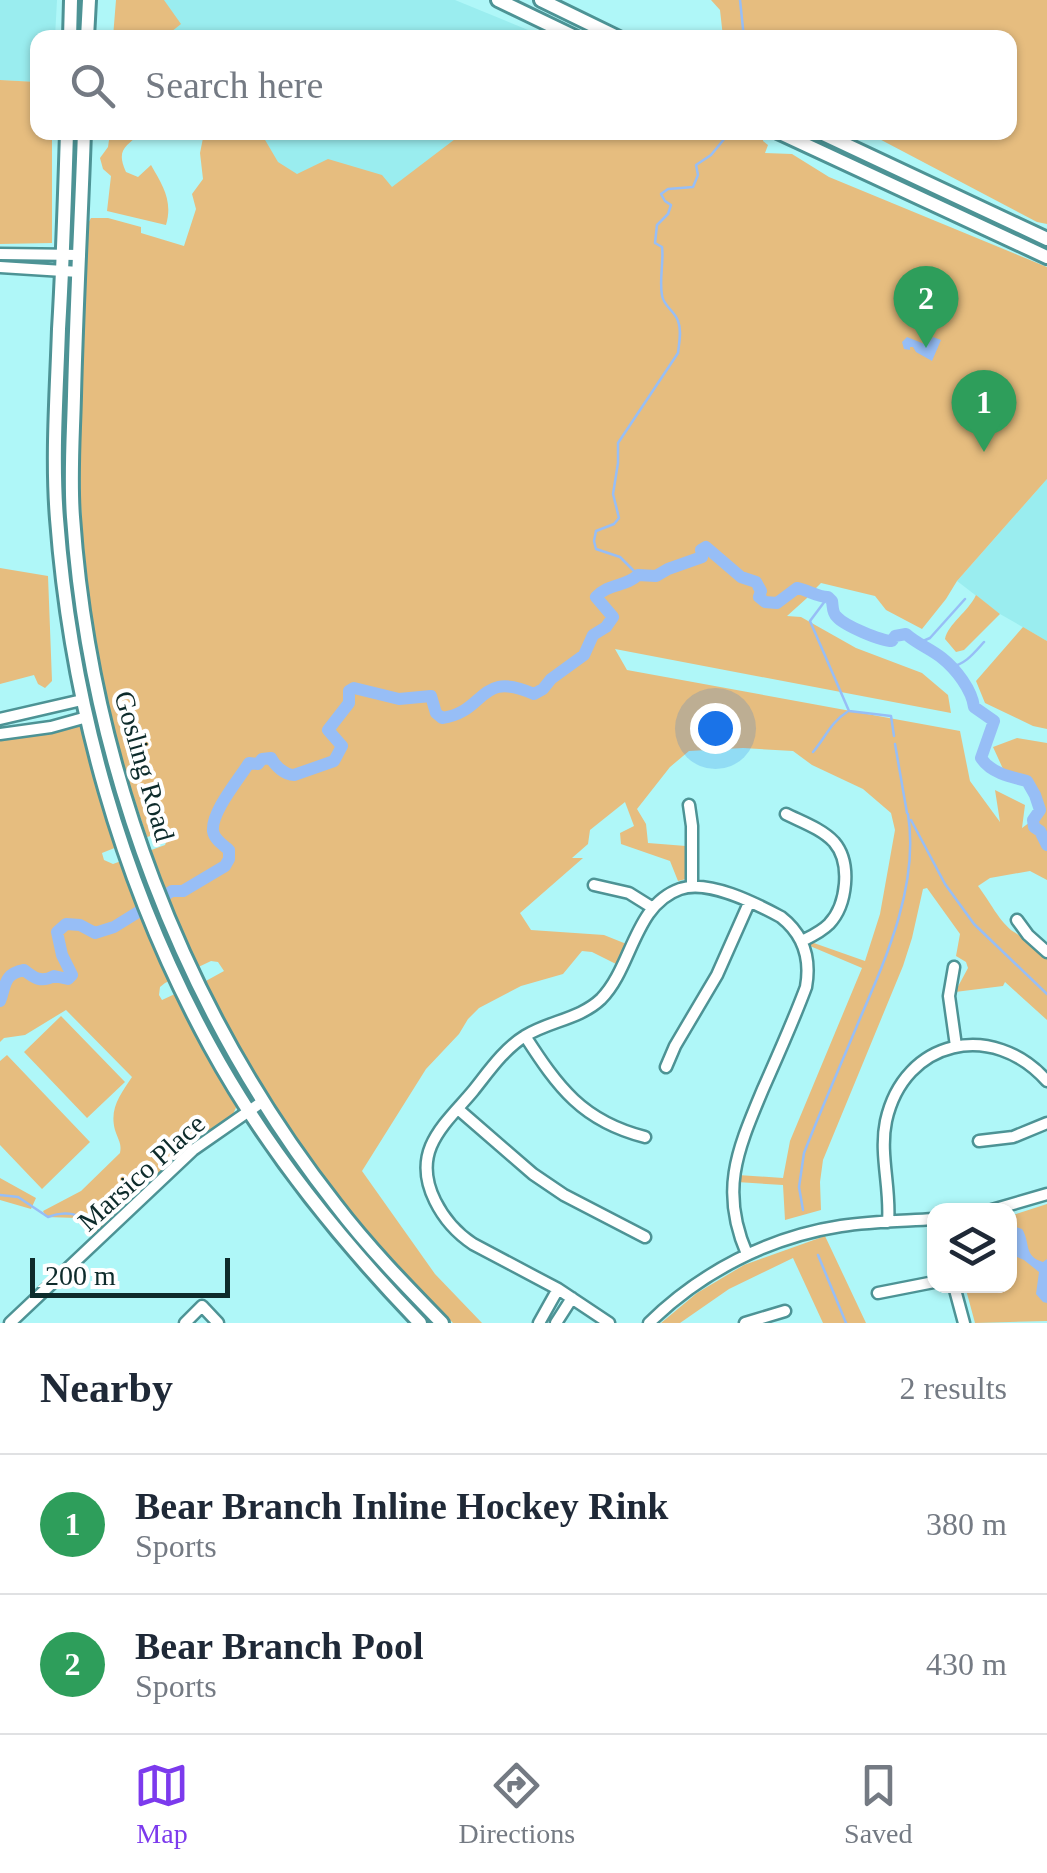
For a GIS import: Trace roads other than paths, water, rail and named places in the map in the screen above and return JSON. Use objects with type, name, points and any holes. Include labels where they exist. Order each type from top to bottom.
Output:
[{"type":"main road","points":[[70,30],[72,0]]},
{"type":"main road","points":[[88,30],[90,0]]},
{"type":"main road","points":[[498,0],[561,30]]},
{"type":"main road","points":[[540,0],[602,30]]},
{"type":"main road","name":"Gosling Road","points":[[67,140],[56,516],[82,700],[106,798],[150,918],[210,1047],[322,1214],[420,1323]]},
{"type":"main road","name":"Gosling Road","points":[[84,140],[73,516],[102,712],[139,840],[197,982],[262,1102],[335,1205],[442,1323]]},
{"type":"main road","points":[[795,140],[1047,258]]},
{"type":"main road","points":[[836,140],[1047,239]]},
{"type":"street","points":[[0,254],[80,255]]},
{"type":"street","points":[[0,267],[79,272]]},
{"type":"street","points":[[0,719],[82,700]]},
{"type":"street","points":[[0,734],[51,727],[86,717]]},
{"type":"street","points":[[689,805],[692,886]]},
{"type":"street","points":[[786,814],[830,838],[844,863],[845,881],[834,918],[820,932],[802,941]]},
{"type":"street","points":[[594,885],[629,893],[654,908]]},
{"type":"street","points":[[609,1323],[594,1319],[558,1289],[472,1244],[439,1208],[427,1162],[432,1144],[507,1050],[525,1036],[580,1013],[603,996],[654,908],[672,892],[692,886],[702,886],[780,917],[802,941],[808,966],[806,987],[737,1156],[734,1214],[748,1254]]},
{"type":"street","points":[[666,1067],[717,975],[749,903]]},
{"type":"street","points":[[1017,920],[1047,952]]},
{"type":"street","points":[[954,967],[949,996],[956,1046]]},
{"type":"street","points":[[525,1036],[552,1077],[580,1106],[612,1126],[644,1138]]},
{"type":"street","points":[[888,1222],[884,1144],[889,1112],[901,1084],[916,1067],[934,1054],[956,1046],[984,1045],[999,1047],[1025,1060],[1047,1081]]},
{"type":"street","name":"Marsico Place","points":[[12,1322],[193,1150],[262,1102]]},
{"type":"street","points":[[458,1109],[532,1174],[645,1237]]},
{"type":"street","points":[[980,1141],[1013,1137],[1047,1124]]},
{"type":"street","points":[[1016,1203],[1047,1194]]},
{"type":"street","points":[[649,1323],[692,1286],[778,1242],[839,1226],[927,1219]]},
{"type":"street","points":[[878,1293],[927,1283]]},
{"type":"street","points":[[540,1323],[558,1289]]},
{"type":"street","points":[[956,1293],[964,1323]]},
{"type":"street","points":[[556,1323],[572,1298]]},
{"type":"street","points":[[185,1323],[202,1306],[218,1323]]},
{"type":"street","points":[[745,1323],[786,1312]]},
{"type":"waterway","points":[[740,0],[743,30]]},
{"type":"waterway","points":[[638,575],[620,557],[596,549],[594,541],[596,531],[619,518],[613,494],[618,443],[678,353],[679,325],[663,299],[662,247],[655,243],[657,225],[671,205],[661,194],[668,189],[693,187],[698,175],[696,165],[723,140]]},
{"type":"waterway","points":[[0,1001],[6,981],[17,972],[24,970],[41,979],[68,979],[72,975],[57,932],[66,924],[80,925],[95,933],[114,927],[172,891],[183,891],[225,866],[229,850],[215,837],[214,823],[221,805],[249,763],[271,758],[294,775],[334,761],[342,746],[328,730],[349,703],[349,691],[354,688],[399,699],[431,696],[436,713],[442,718],[457,714],[502,686],[534,694],[584,655],[593,635],[613,617],[596,597],[638,575],[656,576],[702,557],[701,550],[706,547],[741,577],[756,582],[761,591],[759,597],[765,602],[777,603],[797,588],[828,597],[835,615],[847,625],[892,641],[895,636],[906,634],[938,655],[958,674],[974,707],[994,721],[981,758],[995,771],[1027,781],[1040,810],[1033,820],[1034,827],[1047,845]]},
{"type":"waterway","points":[[828,597],[810,621],[849,711],[891,716],[894,736]]},
{"type":"waterway","points":[[916,644],[930,638],[965,599]]},
{"type":"waterway","points":[[950,667],[965,661],[984,642]]},
{"type":"waterway","points":[[813,752],[832,725],[847,712]]},
{"type":"waterway","points":[[895,744],[907,813]]},
{"type":"waterway","points":[[803,1210],[799,1187],[804,1153],[899,918],[909,866],[908,814]]},
{"type":"waterway","points":[[911,820],[945,884],[974,924],[1047,994]]},
{"type":"waterway","points":[[0,1195],[18,1197],[48,1217],[75,1215],[99,1229]]},
{"type":"waterway","points":[[818,1255],[846,1323]]},
{"type":"place","name":"Bear Branch Pool","points":[[926,348]]},
{"type":"place","name":"Bear Branch Inline Hockey Rink","points":[[984,452]]}]
